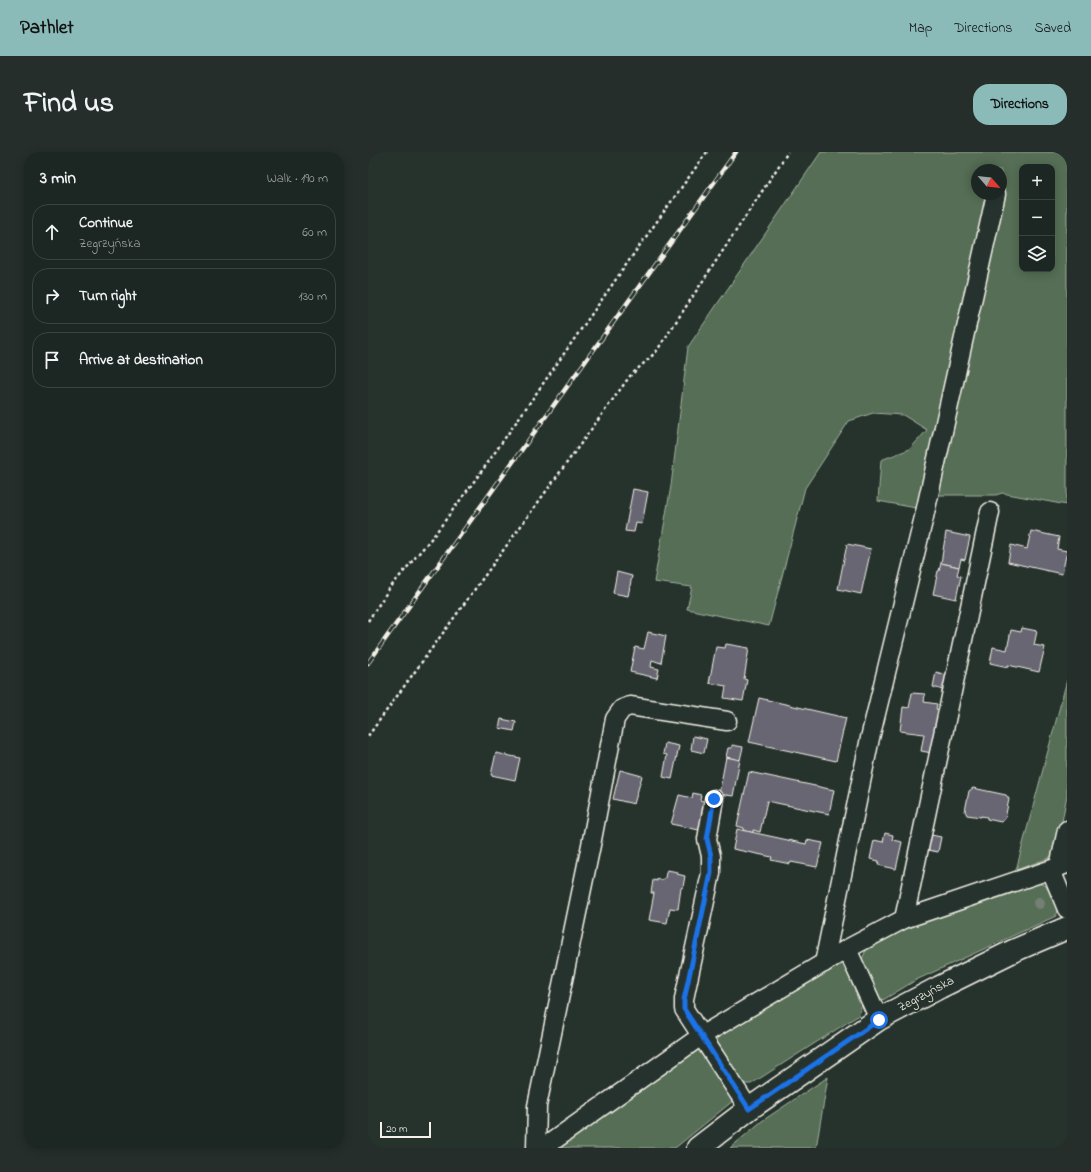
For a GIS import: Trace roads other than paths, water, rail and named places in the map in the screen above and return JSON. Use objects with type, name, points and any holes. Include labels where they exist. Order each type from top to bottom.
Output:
[{"type":"main road","name":"Zegrzyńska","points":[[698,1148],[749,1109],[879,1020],[940,986],[999,957],[1067,928]]},
{"type":"street","points":[[824,963],[870,738],[924,517],[995,200]]},
{"type":"street","points":[[904,919],[990,512]]},
{"type":"street","points":[[536,1148],[537,1106],[591,845],[614,719],[622,709],[630,706],[727,721]]},
{"type":"street","points":[[714,799],[707,839],[711,856],[711,873],[684,1000],[684,1009],[749,1109]]},
{"type":"street","points":[[1067,830],[1059,867],[1067,909]]},
{"type":"street","points":[[543,1148],[701,1036],[847,949],[904,919],[1059,867]]},
{"type":"street","points":[[847,949],[879,1020]]},
{"type":"railway","points":[[368,663],[736,152]]}]
